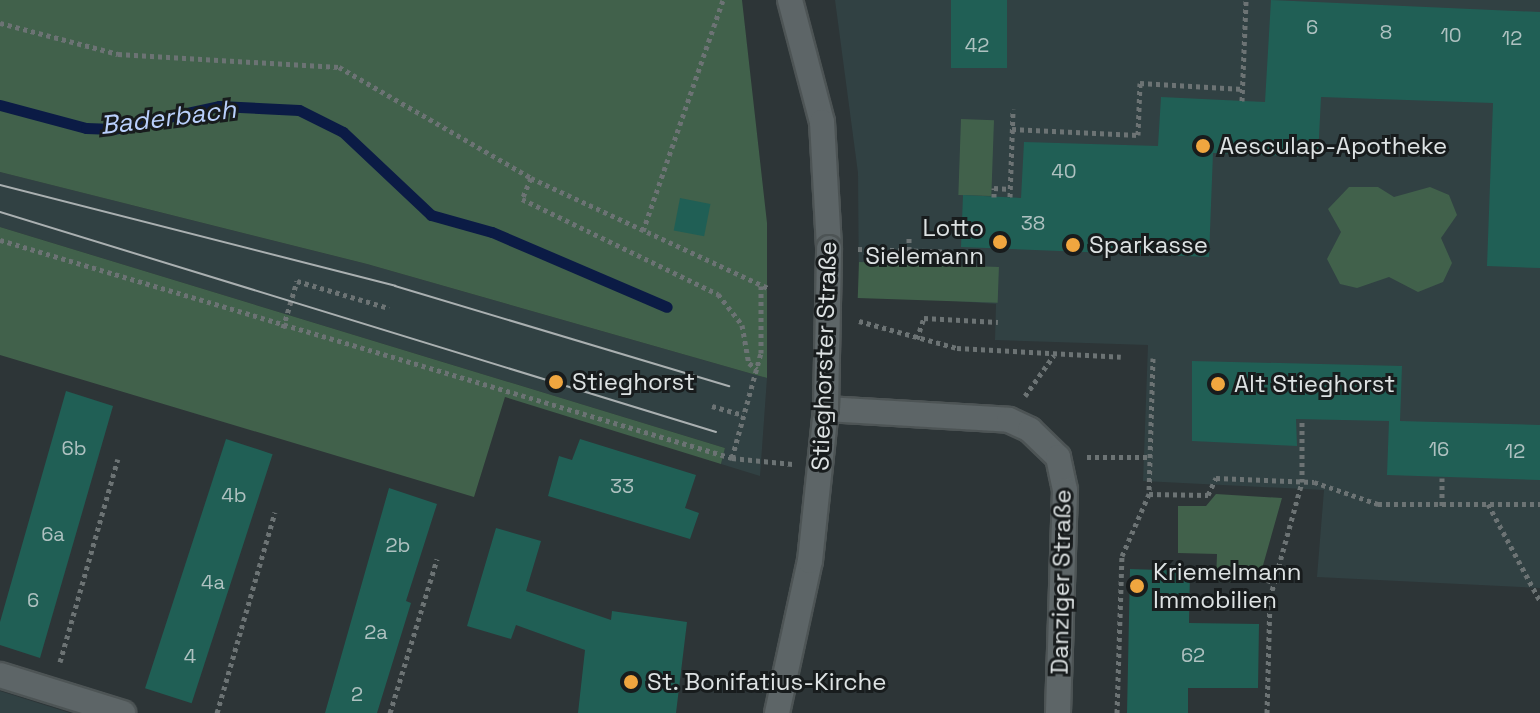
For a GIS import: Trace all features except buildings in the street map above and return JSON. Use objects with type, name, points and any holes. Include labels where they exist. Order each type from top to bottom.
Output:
[{"type":"street","name":"Stieghorster Straße","points":[[777,713],[806,586],[821,466],[826,409],[829,248],[826,149],[790,0]]},
{"type":"street","name":"Danziger Straße","points":[[826,409],[1009,420],[1030,430],[1058,457],[1065,490],[1058,713]]},
{"type":"street","points":[[0,675],[123,713]]},
{"type":"path","points":[[643,231],[723,0]]},
{"type":"path","points":[[1242,101],[1246,0]]},
{"type":"path","points":[[0,23],[133,56],[339,67],[531,178],[765,287],[757,369],[732,458]]},
{"type":"path","points":[[1012,129],[1138,135],[1140,83],[1243,89]]},
{"type":"path","points":[[1010,197],[1013,109]]},
{"type":"path","points":[[531,178],[522,199],[718,294],[742,325],[749,363],[757,369]]},
{"type":"path","points":[[994,197],[994,188],[1010,189]]},
{"type":"path","points":[[909,235],[909,250]]},
{"type":"path","points":[[0,240],[283,328],[732,458],[821,466]]},
{"type":"path","points":[[829,248],[961,252]]},
{"type":"path","points":[[283,328],[297,281],[389,308]]},
{"type":"path","points":[[917,339],[924,318],[998,322]]},
{"type":"path","points":[[859,321],[917,339],[995,353],[1121,357]]},
{"type":"path","points":[[1009,420],[1054,355]]},
{"type":"path","points":[[1117,713],[1122,556],[1149,494],[1153,358]]},
{"type":"path","points":[[712,406],[743,415]]},
{"type":"path","points":[[1267,713],[1273,582],[1302,482],[1302,419]]},
{"type":"path","points":[[1058,457],[1150,457]]},
{"type":"path","points":[[51,691],[118,459]]},
{"type":"path","points":[[1149,494],[1208,495],[1216,478],[1302,482],[1378,504],[1540,504]]},
{"type":"path","points":[[1442,478],[1442,506]]},
{"type":"path","points":[[1488,503],[1540,601]]},
{"type":"path","points":[[217,713],[275,512]]},
{"type":"path","points":[[390,713],[437,559]]},
{"type":"path","points":[[1259,577],[1273,582]]},
{"type":"shaded area","points":[[835,0],[1540,0],[1540,588],[1317,577],[1324,490],[1143,481],[1148,345],[995,340],[996,304],[859,294],[858,173]]},
{"type":"shaded area","points":[[0,172],[367,264],[767,378],[760,476],[721,464],[725,448],[0,227]]},
{"type":"shaded area","points":[[0,691],[70,713],[0,713]]},
{"type":"green space","points":[[0,0],[742,0],[767,223],[767,378],[367,264],[0,172]]},
{"type":"green space","points":[[961,119],[994,120],[991,196],[958,195]]},
{"type":"green space","points":[[1349,187],[1378,187],[1394,197],[1430,187],[1449,195],[1457,215],[1441,238],[1452,263],[1443,282],[1418,292],[1389,277],[1357,288],[1340,284],[1327,259],[1341,232],[1328,209]]},
{"type":"green space","points":[[0,227],[725,448],[721,464],[505,397],[474,497],[0,355]]},
{"type":"green space","points":[[859,262],[999,267],[998,303],[858,298]]},
{"type":"green space","points":[[1216,494],[1282,498],[1258,583],[1216,581],[1217,554],[1178,553],[1178,506],[1206,506]]},
{"type":"waterway","name":"Baderbach","points":[[0,105],[86,128],[113,129],[219,106],[299,110],[343,132],[431,215],[492,232],[667,307]]},
{"type":"tram line","points":[[0,185],[395,286],[729,386]]},
{"type":"tram line","points":[[0,212],[716,432]]},
{"type":"place","name":"Aesculap-Apotheke","points":[[1203,146]]},
{"type":"place","name":"Lotto Sielemann","points":[[1000,242]]},
{"type":"place","name":"Sparkasse","points":[[1073,245]]},
{"type":"place","name":"Stieghorst","points":[[556,382]]},
{"type":"place","name":"Alt Stieghorst","points":[[1218,384]]},
{"type":"place","name":"Kriemelmann Immobilien","points":[[1137,586]]},
{"type":"place","name":"St. Bonifatius-Kirche","points":[[631,682]]}]
